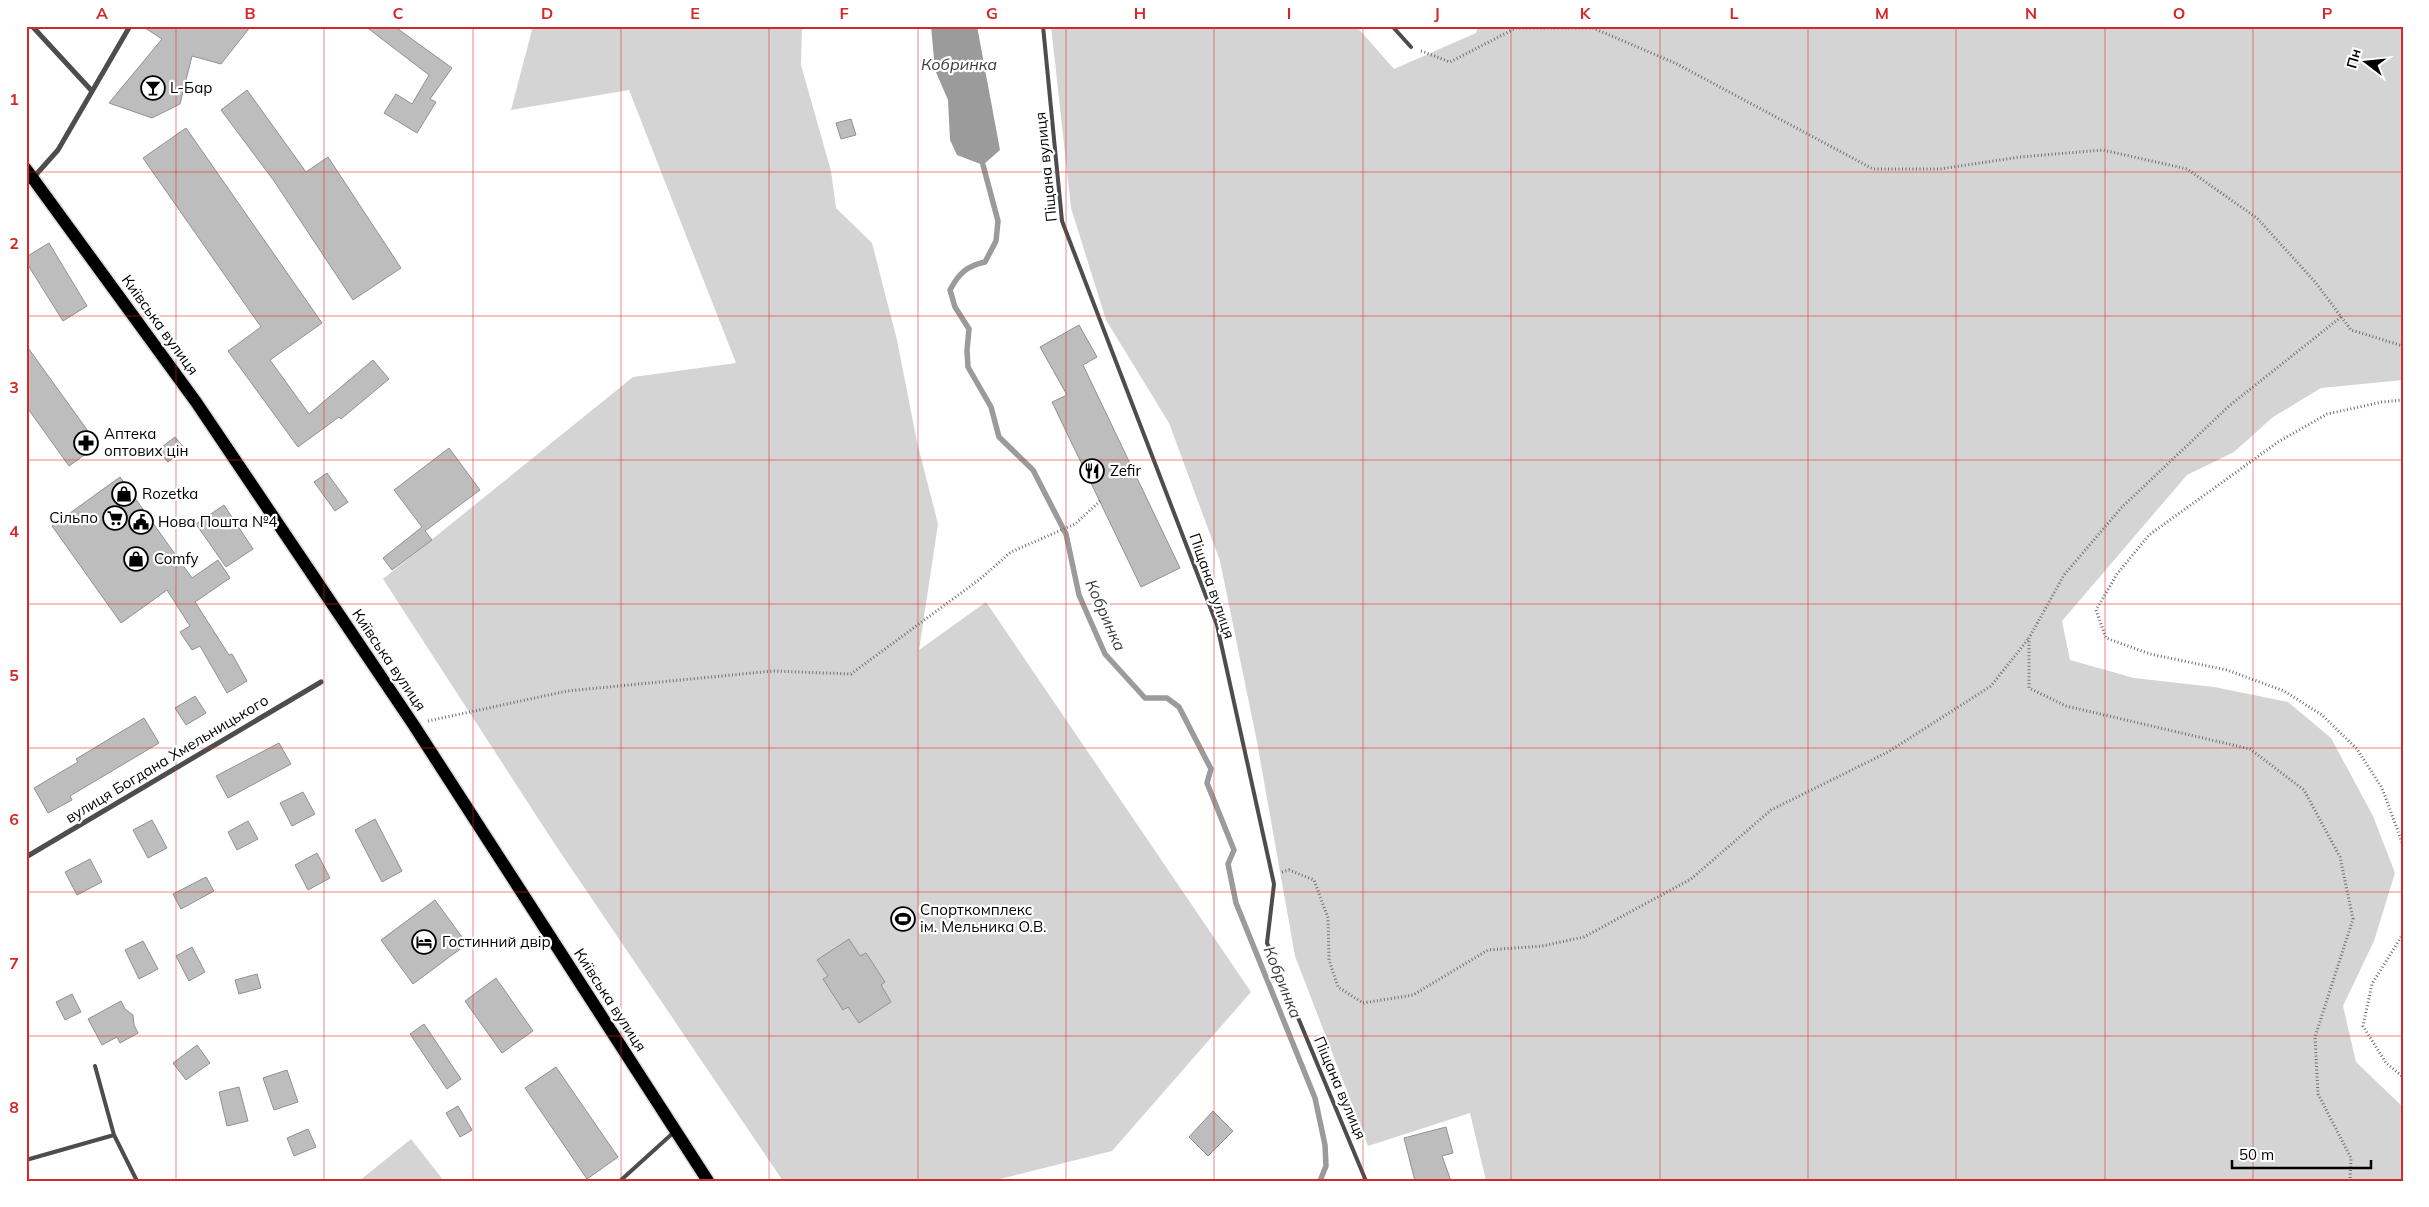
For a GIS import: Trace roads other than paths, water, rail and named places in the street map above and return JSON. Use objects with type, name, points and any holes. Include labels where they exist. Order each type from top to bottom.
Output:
[{"type":"main road","name":"Київська вулиця","points":[[30,174],[196,402],[413,724],[708,1181]]},
{"type":"street","points":[[32,26],[91,90]]},
{"type":"street","points":[[30,174],[58,150],[91,90],[130,26]]},
{"type":"street","name":"вулиця Богдана Хмельницького","points":[[26,857],[321,682]]},
{"type":"lane","name":"Піщана вулиця","points":[[1043,26],[1062,221],[1217,625],[1274,884],[1266,942],[1366,1181]]},
{"type":"lane","points":[[1392,26],[1411,47]]},
{"type":"lane","points":[[95,1066],[114,1135],[137,1181]]},
{"type":"lane","points":[[620,1181],[675,1131]]},
{"type":"lane","points":[[26,1160],[114,1135]]},
{"type":"water","name":"Кобринка","points":[[931,26],[977,26],[1000,150],[983,165],[957,155],[950,140],[948,100],[935,70]]},
{"type":"waterway","name":"Кобринка","points":[[983,165],[998,221],[996,241],[985,262],[964,271],[950,290],[955,307],[969,329],[968,367],[991,407],[999,437],[1033,470],[1066,534],[1079,595],[1105,654],[1145,698],[1167,698],[1179,707],[1211,769],[1207,783],[1234,850],[1228,864],[1236,903],[1315,1098],[1325,1145],[1326,1166],[1320,1181]]},
{"type":"place","name":"L-Бар","points":[[153,88]]},
{"type":"place","name":"Аптека оптових цін","points":[[86,443]]},
{"type":"place","name":"Zefir","points":[[1092,471]]},
{"type":"place","name":"Rozetka","points":[[124,494]]},
{"type":"place","name":"Сільпо","points":[[115,518]]},
{"type":"place","name":"Нова Пошта №4","points":[[141,522]]},
{"type":"place","name":"Comfy","points":[[136,559]]},
{"type":"place","name":"Спорткомплекс ім. Мельника О.В.","points":[[903,919]]},
{"type":"place","name":"Гостинний двір","points":[[424,942]]}]
